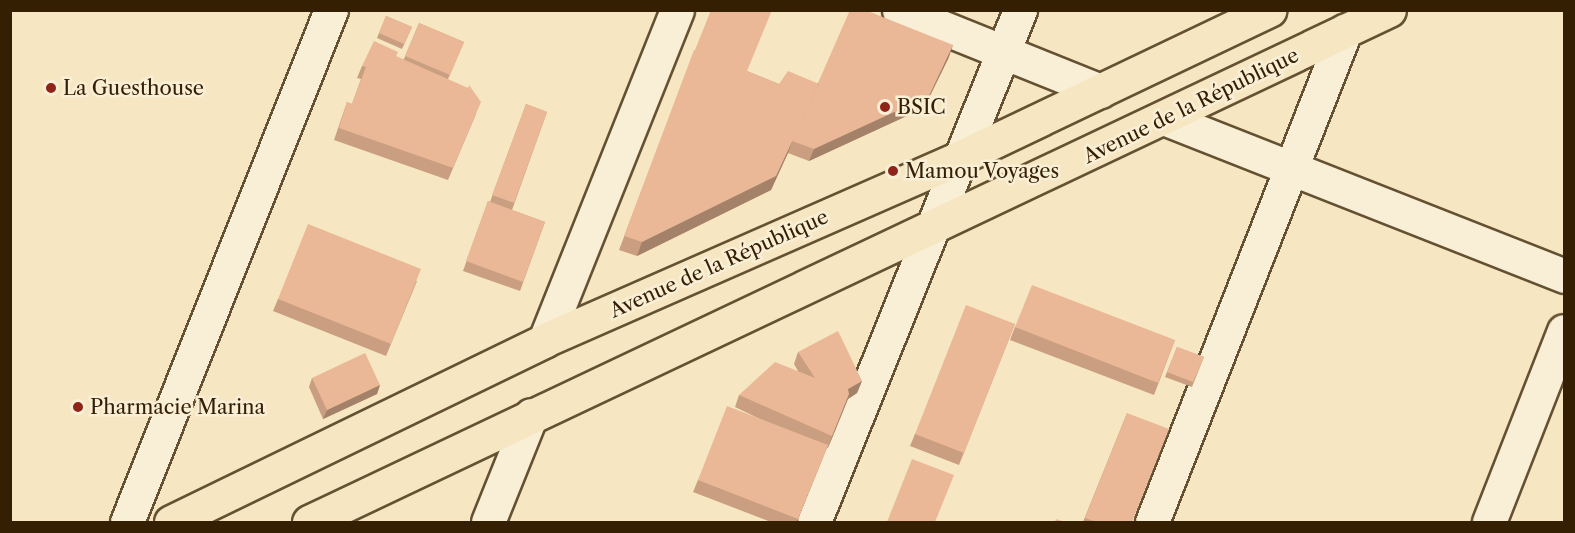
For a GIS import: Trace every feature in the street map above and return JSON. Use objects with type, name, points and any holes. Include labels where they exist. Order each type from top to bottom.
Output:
[{"type":"main road","name":"Avenue de la République","points":[[171,522],[545,340],[959,158],[1269,10]]},
{"type":"main road","name":"Avenue de la République","points":[[309,522],[531,415],[930,231],[1389,10]]},
{"type":"street","points":[[127,522],[331,10]]},
{"type":"street","points":[[545,340],[677,10]]},
{"type":"street","points":[[899,10],[1100,91]]},
{"type":"street","points":[[814,522],[1020,10]]},
{"type":"street","points":[[1152,522],[1345,31]]},
{"type":"street","points":[[1166,118],[1564,276]]},
{"type":"street","points":[[1489,522],[1564,332]]},
{"type":"street","points":[[488,522],[531,415]]},
{"type":"building","points":[[711,10],[772,10],[747,71],[695,50]]},
{"type":"building","points":[[850,10],[865,10],[953,45],[929,96],[814,149],[792,141]]},
{"type":"building","points":[[386,16],[412,27],[404,44],[379,33]]},
{"type":"building","points":[[419,23],[464,42],[450,75],[405,56]]},
{"type":"building","points":[[374,41],[398,52],[396,56],[468,88],[469,85],[481,102],[453,168],[339,128],[347,102],[352,104],[366,67],[362,66]]},
{"type":"building","points":[[694,50],[779,84],[788,71],[819,84],[776,176],[642,242],[624,236]]},
{"type":"building","points":[[526,104],[547,112],[514,203],[492,195]]},
{"type":"building","points":[[488,201],[545,222],[523,282],[466,261]]},
{"type":"building","points":[[308,224],[421,269],[391,344],[278,299]]},
{"type":"building","points":[[1032,285],[1175,340],[1158,383],[1015,327]]},
{"type":"building","points":[[966,305],[1015,324],[964,453],[915,434]]},
{"type":"building","points":[[838,331],[862,381],[848,389],[849,394],[832,436],[739,395],[775,362],[815,378],[798,352]]},
{"type":"building","points":[[1177,347],[1204,357],[1193,382],[1167,372]]},
{"type":"building","points":[[365,353],[380,385],[327,410],[312,378]]},
{"type":"building","points":[[727,406],[828,445],[798,519],[698,480]]},
{"type":"building","points":[[1127,413],[1169,429],[1132,522],[1097,522],[1085,518]]},
{"type":"building","points":[[912,459],[954,475],[935,522],[887,522]]},
{"type":"place","name":"La Guesthouse","points":[[51,88]]},
{"type":"place","name":"BSIC","points":[[885,107]]},
{"type":"place","name":"Mamou Voyages","points":[[893,171]]},
{"type":"place","name":"Pharmacie Marina","points":[[78,407]]}]
